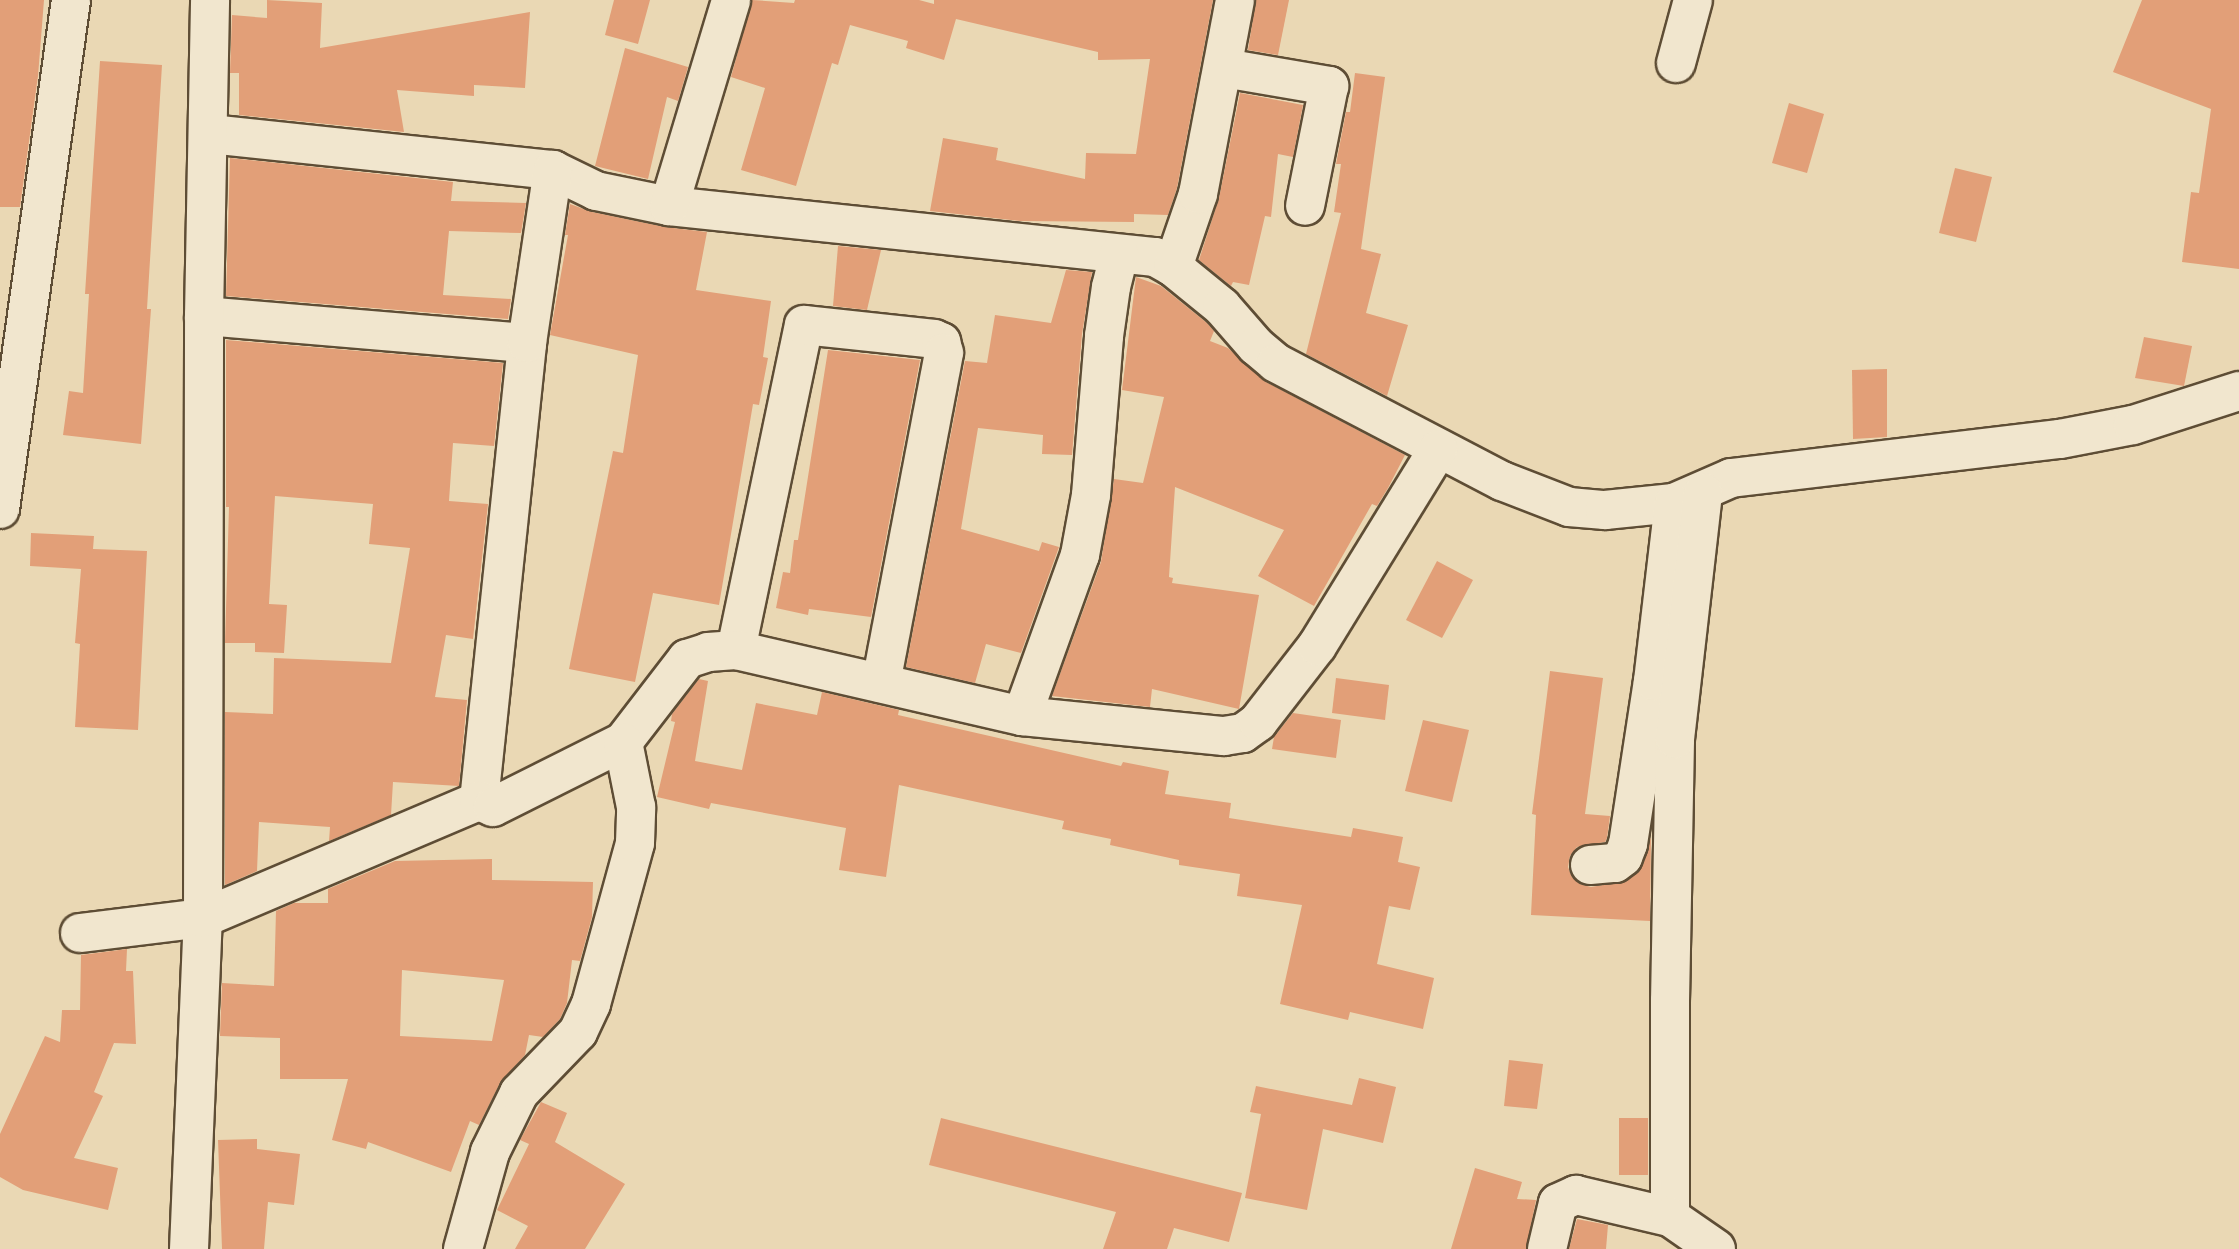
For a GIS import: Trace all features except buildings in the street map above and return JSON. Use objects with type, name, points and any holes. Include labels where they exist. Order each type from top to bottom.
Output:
[{"type":"street","points":[[0,509],[3,455],[71,0]]},
{"type":"street","points":[[189,1249],[203,918],[204,316],[210,134],[210,0]]},
{"type":"street","points":[[669,206],[731,0]]},
{"type":"street","points":[[1173,267],[1198,194],[1235,0]]},
{"type":"street","points":[[1676,63],[1693,0]]},
{"type":"street","points":[[1224,68],[1329,86],[1305,206]]},
{"type":"street","points":[[210,134],[553,170],[596,191],[669,206],[1155,257],[1173,267],[1222,307],[1250,340],[1276,363],[1502,481],[1569,507],[1605,510],[1688,498],[1731,478],[2060,439],[2133,425],[2239,391]]},
{"type":"street","points":[[479,801],[527,343],[553,170]]},
{"type":"street","points":[[1022,716],[1080,555],[1091,495],[1106,323],[1119,254]]},
{"type":"street","points":[[204,316],[527,343]]},
{"type":"street","points":[[736,650],[804,325],[934,339],[941,342],[944,353],[881,683]]},
{"type":"street","points":[[80,933],[203,918],[479,801],[493,807],[623,743],[687,659],[708,652],[736,650],[1022,716],[1224,736],[1243,733],[1258,722],[1317,646],[1437,449]]},
{"type":"street","points":[[1590,864],[1615,863],[1623,857],[1628,844],[1653,681],[1688,498]]},
{"type":"street","points":[[1670,1217],[1670,1001],[1675,739],[1688,498]]},
{"type":"street","points":[[463,1249],[489,1152],[519,1093],[578,1032],[591,1004],[635,843],[636,807],[623,743]]},
{"type":"street","points":[[1548,1249],[1558,1203],[1576,1195],[1670,1217],[1716,1249]]}]
